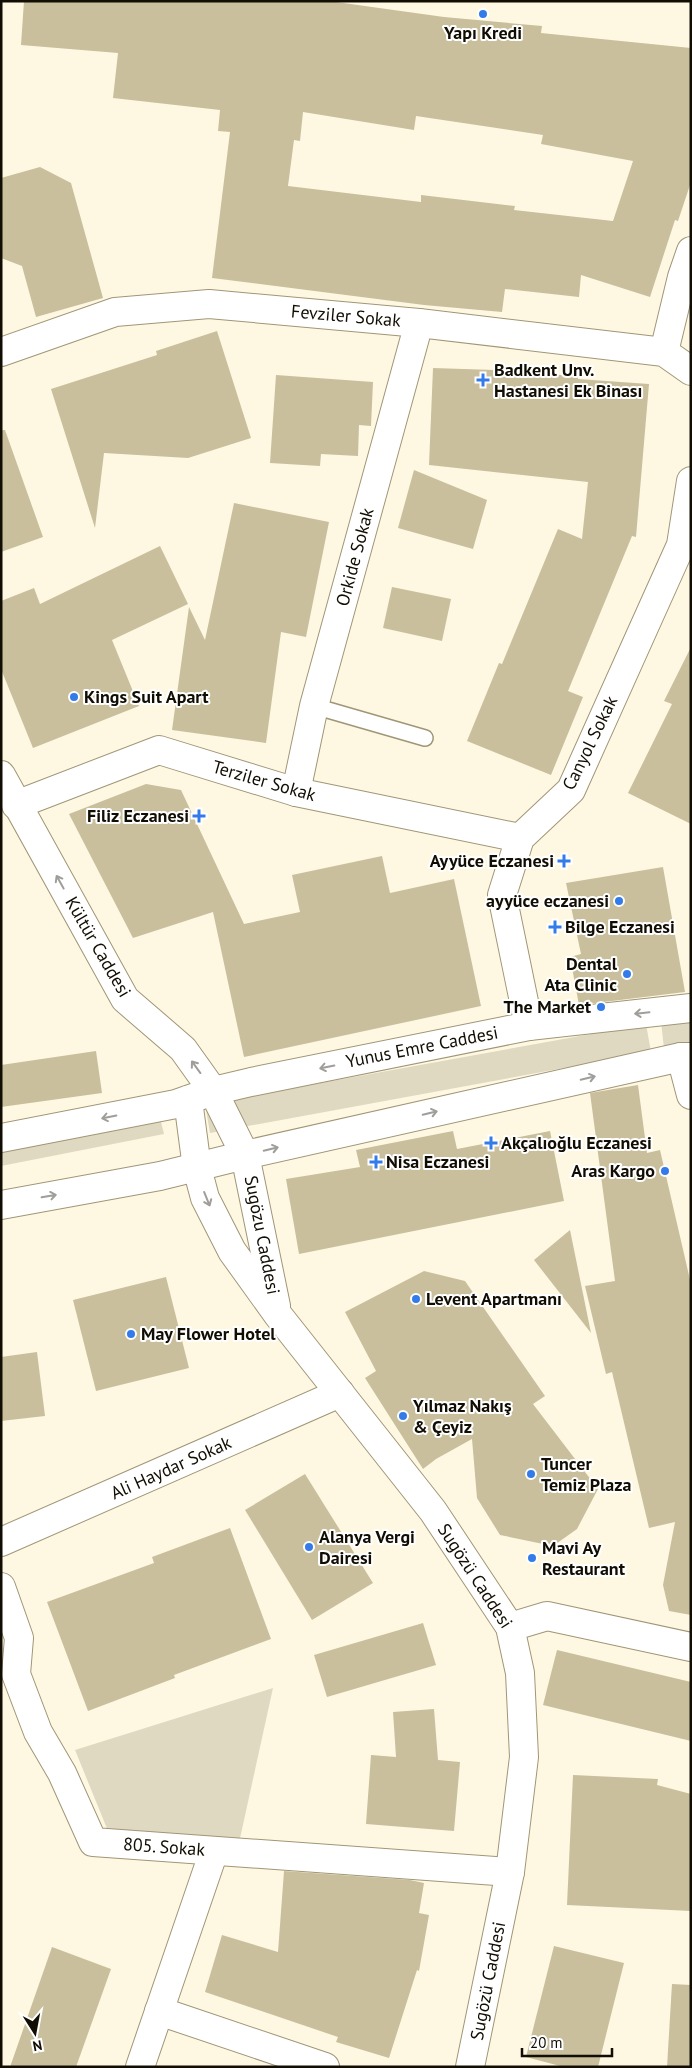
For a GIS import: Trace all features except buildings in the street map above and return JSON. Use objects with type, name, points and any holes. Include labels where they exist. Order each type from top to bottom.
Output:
[{"type":"street","points":[[664,352],[682,276],[691,251]]},
{"type":"street","name":"Fevziler Sokak","points":[[1,352],[115,312],[209,304],[418,323],[664,352],[691,371]]},
{"type":"street","name":"Orkide Sokak","points":[[296,792],[314,706],[418,323]]},
{"type":"street","name":"Canyol Sokak","points":[[529,1026],[502,895],[520,838],[571,790],[686,546],[691,481]]},
{"type":"street","name":"Terziler Sokak","points":[[16,805],[159,750],[296,792],[520,838]]},
{"type":"street","name":"Kültür Caddesi","points":[[1,774],[16,805],[125,999],[183,1049],[214,1091],[246,1155]]},
{"type":"street","name":"Yunus Emre Caddesi","points":[[1,1138],[157,1108],[214,1091],[261,1080],[529,1026],[691,1008]]},
{"type":"street","points":[[1,1205],[185,1170],[686,1057],[691,1095]]},
{"type":"street","name":"Sugözü Caddesi","points":[[188,1100],[185,1170],[205,1198],[232,1251],[278,1315],[433,1511],[510,1627],[520,1673],[524,1757],[510,1872],[470,2067]]},
{"type":"street","name":"Sugözu Caddesi","points":[[246,1155],[278,1315]]},
{"type":"street","name":"Ali Haydar Sokak","points":[[1,1542],[340,1393]]},
{"type":"street","name":"805. Sokak","points":[[1,1587],[19,1638],[16,1674],[38,1732],[62,1773],[93,1842],[510,1872]]},
{"type":"street","points":[[510,1627],[547,1616],[691,1647]]},
{"type":"street","points":[[140,2067],[214,1851]]},
{"type":"street","points":[[159,2011],[325,2067]]},
{"type":"lane","points":[[314,706],[426,738]]},
{"type":"shaded area","points":[[691,1017],[691,1049],[664,1049],[661,1021]]},
{"type":"shaded area","points":[[646,1024],[651,1052],[210,1133],[205,1104]]},
{"type":"shaded area","points":[[160,1118],[164,1134],[1,1166],[1,1149]]},
{"type":"shaded area","points":[[273,1688],[239,1843],[108,1831],[75,1750]]},
{"type":"place","name":"Yapı Kredi","points":[[483,14]]},
{"type":"place","name":"Badkent Unv. Hastanesi Ek Binası","points":[[483,380]]},
{"type":"place","name":"Kings Suit Apart","points":[[74,697]]},
{"type":"place","name":"Filiz Eczanesi","points":[[199,816]]},
{"type":"place","name":"Ayyüce Eczanesi","points":[[564,861]]},
{"type":"place","name":"ayyüce eczanesi","points":[[619,901]]},
{"type":"place","name":"Bilge Eczanesi","points":[[555,927]]},
{"type":"place","name":"Dental Ata Clinic","points":[[627,974]]},
{"type":"place","name":"The Market","points":[[601,1007]]},
{"type":"place","name":"Akçalıoğlu Eczanesi","points":[[491,1143]]},
{"type":"place","name":"Nisa Eczanesi","points":[[376,1162]]},
{"type":"place","name":"Aras Kargo","points":[[665,1171]]},
{"type":"place","name":"Levent Apartmanı","points":[[416,1299]]},
{"type":"place","name":"May Flower Hotel","points":[[131,1334]]},
{"type":"place","name":"Yılmaz Nakış & Çeyiz","points":[[403,1416]]},
{"type":"place","name":"Tuncer Temiz Plaza","points":[[531,1474]]},
{"type":"place","name":"Alanya Vergi Dairesi","points":[[309,1547]]},
{"type":"place","name":"Mavi Ay Restaurant","points":[[532,1558]]}]
